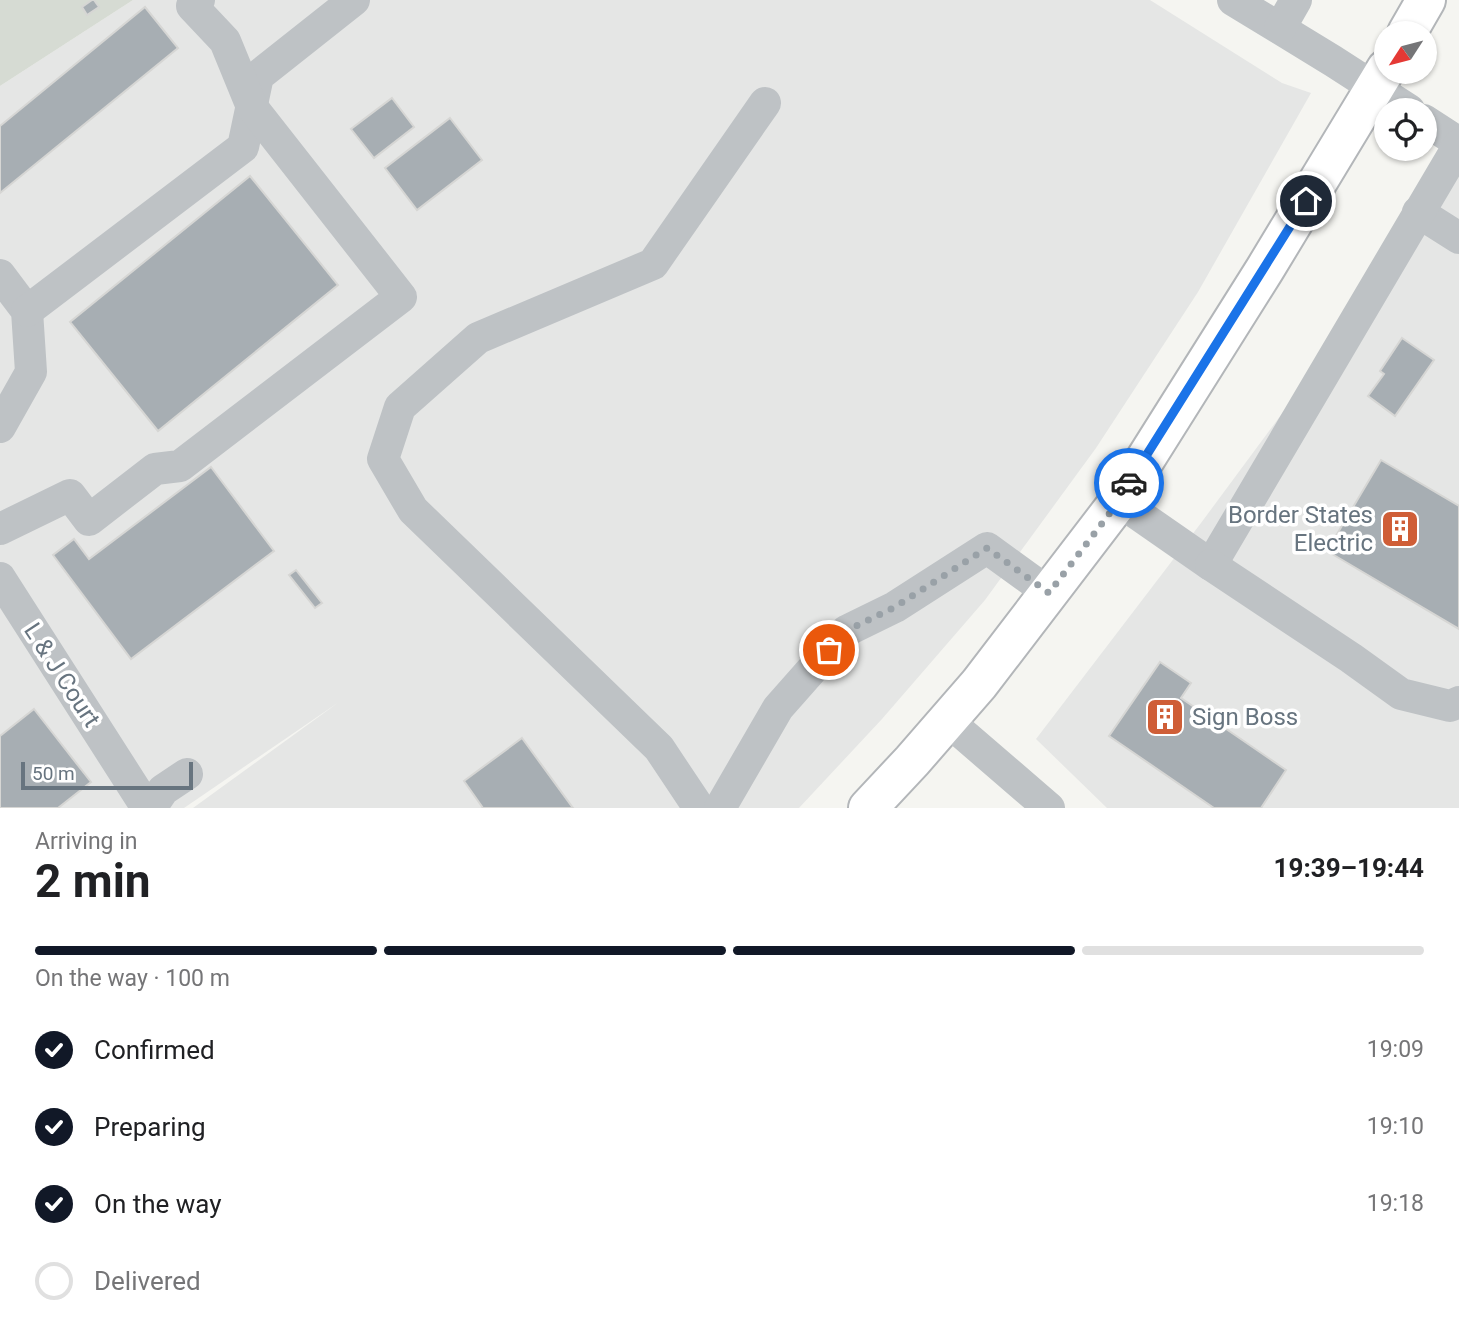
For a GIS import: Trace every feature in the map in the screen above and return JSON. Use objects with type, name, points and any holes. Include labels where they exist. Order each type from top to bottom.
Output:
[{"type":"highway","points":[[1414,21],[1426,0]]},
{"type":"highway","points":[[868,808],[948,721],[1119,501],[1265,269],[1376,84]]},
{"type":"street","points":[[0,529],[70,495],[89,520],[155,469],[180,466],[401,297],[252,107],[225,41],[192,6],[200,0]]},
{"type":"street","points":[[27,312],[243,147],[258,76],[354,0]]},
{"type":"street","points":[[1233,0],[1280,28],[1374,75]]},
{"type":"street","points":[[1280,28],[1296,0]]},
{"type":"street","points":[[1385,84],[1398,98]]},
{"type":"street","points":[[699,808],[659,748],[414,510],[383,459],[400,407],[478,338],[653,264],[765,103]]},
{"type":"street","points":[[1210,565],[1459,144],[1437,129]]},
{"type":"street","points":[[1418,212],[1459,239]]},
{"type":"street","points":[[0,275],[27,312],[31,372],[0,427]]},
{"type":"street","points":[[1119,501],[1401,694],[1450,706],[1459,702]]},
{"type":"street","points":[[720,808],[778,708],[846,631],[895,607],[987,548],[1049,593]]},
{"type":"street","name":"L & J Court","points":[[0,578],[149,808]]},
{"type":"street","points":[[948,721],[1049,808]]},
{"type":"street","points":[[149,808],[163,790],[187,774]]},
{"type":"shaded area","points":[[0,0],[133,0],[0,86]]},
{"type":"shaded area","points":[[133,0],[1150,0],[1282,83],[1311,93],[1198,292],[1096,448],[985,600],[882,719],[799,808],[193,808],[339,702],[184,808],[0,808],[0,86]]},
{"type":"shaded area","points":[[1459,174],[1459,808],[1107,808],[1036,739],[1201,523]]},
{"type":"building","points":[[92,0],[99,7],[87,15],[82,7]]},
{"type":"building","points":[[145,7],[178,48],[0,193],[0,126]]},
{"type":"building","points":[[392,98],[414,127],[374,158],[351,129]]},
{"type":"building","points":[[450,118],[482,160],[417,210],[385,168]]},
{"type":"building","points":[[250,176],[338,285],[158,431],[70,322]]},
{"type":"building","points":[[1402,338],[1434,360],[1395,416],[1368,396],[1384,374],[1380,371]]},
{"type":"building","name":"Border States Electric","points":[[1381,460],[1459,506],[1459,629],[1327,551]]},
{"type":"building","points":[[211,467],[274,551],[131,659],[53,555],[74,539],[89,559]]},
{"type":"building","points":[[296,570],[322,603],[315,608],[289,575]]},
{"type":"building","name":"Sign Boss","points":[[1160,662],[1191,683],[1181,698],[1286,770],[1261,808],[1214,808],[1109,736]]},
{"type":"building","points":[[34,709],[91,782],[58,808],[0,808],[0,736]]},
{"type":"building","points":[[522,738],[573,808],[483,808],[464,781]]},
{"type":"way so far","points":[[829,650],[846,631],[895,607],[987,548],[1049,593],[1119,501],[1129,483]]},
{"type":"place","name":"Border States Electric","points":[[1400,529]]},
{"type":"place","name":"Sign Boss","points":[[1165,717]]},
{"type":"route","points":[[1129,483],[1306,201]]}]
